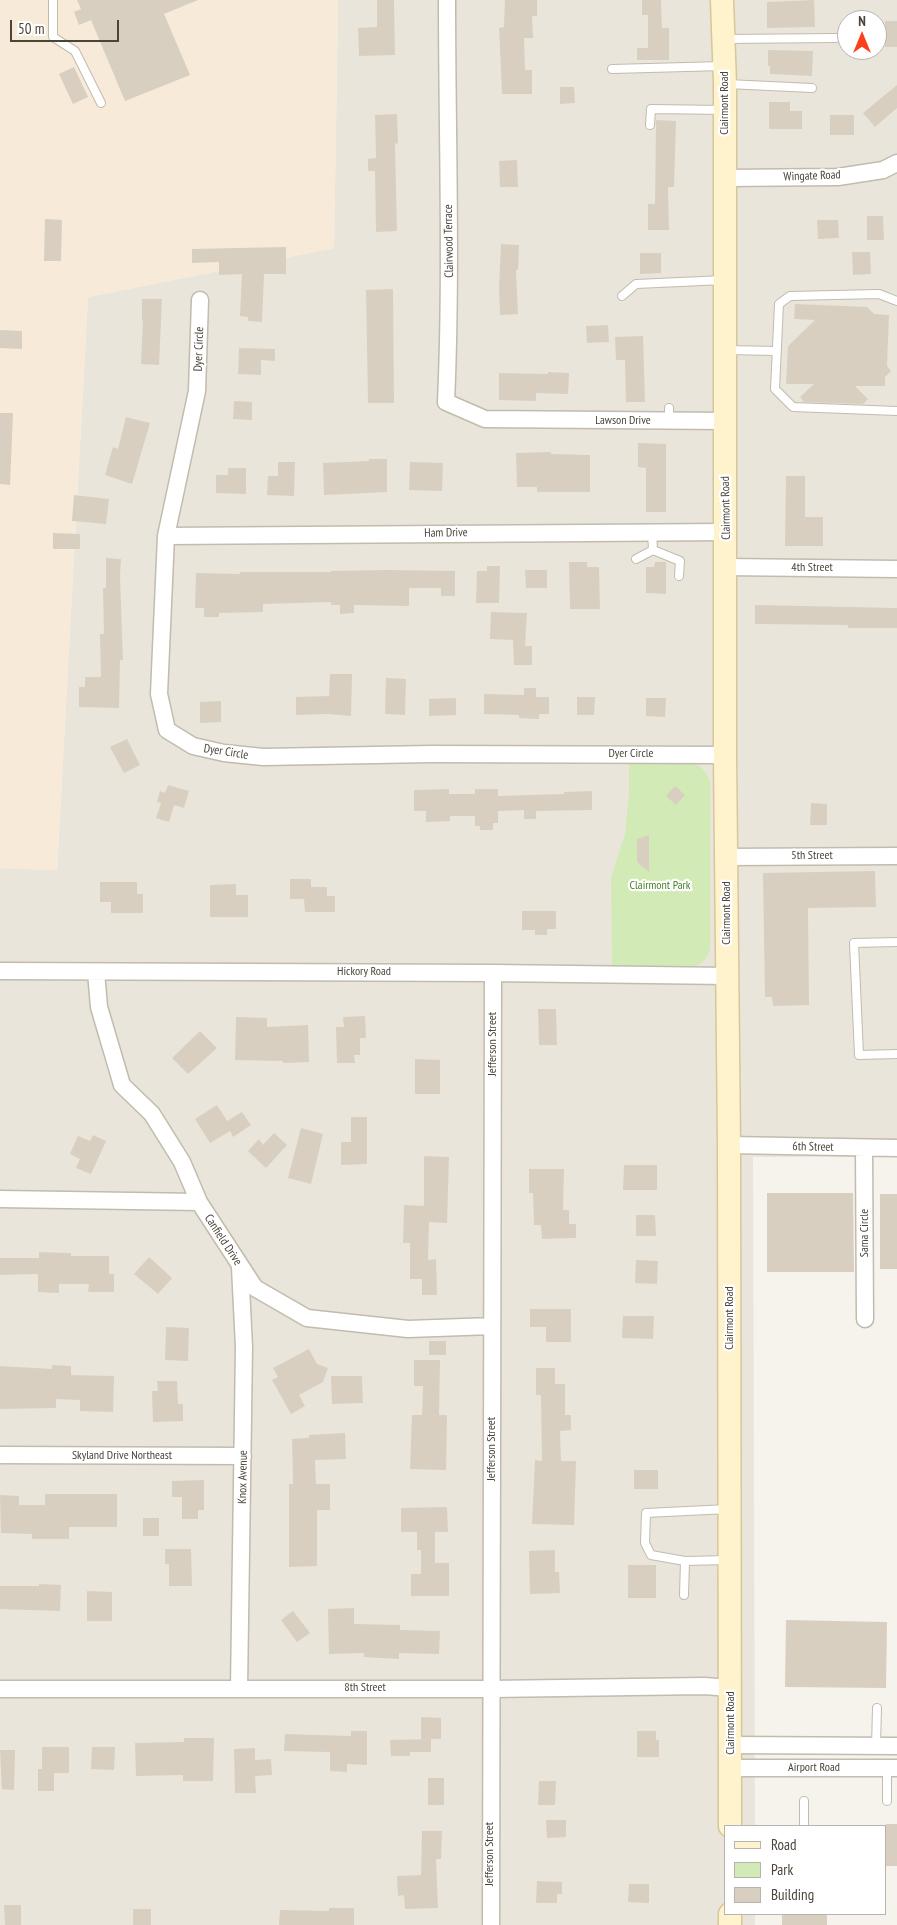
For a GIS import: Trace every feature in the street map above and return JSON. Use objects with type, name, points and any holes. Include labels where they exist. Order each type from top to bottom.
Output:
[{"type":"main road","name":"Clairmont Road","points":[[722,0],[725,75],[725,755],[730,1145],[730,1825]]},
{"type":"street","name":"Clairwood Terrace","points":[[448,0],[450,318],[446,402],[484,419],[521,420]]},
{"type":"street","name":"Wingate Road","points":[[725,178],[838,176],[883,170],[897,163]]},
{"type":"street","name":"Dyer Circle","points":[[200,300],[198,391],[166,536],[159,694],[167,730],[193,746],[224,754],[282,758],[432,754],[725,755]]},
{"type":"street","name":"Lawson Drive","points":[[521,420],[669,414],[725,421]]},
{"type":"street","name":"Ham Drive","points":[[166,536],[726,532]]},
{"type":"street","name":"4th Street","points":[[726,567],[897,569]]},
{"type":"street","name":"5th Street","points":[[726,857],[897,856]]},
{"type":"street","name":"Hickory Road","points":[[0,971],[727,976]]},
{"type":"street","name":"Canfield Drive","points":[[96,972],[99,1008],[122,1085],[152,1114],[182,1162],[199,1202],[255,1288],[307,1318],[408,1329],[492,1326]]},
{"type":"street","name":"Jefferson Street","points":[[491,1925],[493,973]]},
{"type":"street","name":"6th Street","points":[[730,1145],[897,1148]]},
{"type":"street","name":"Sama Circle","points":[[864,1148],[865,1318]]},
{"type":"street","points":[[0,1199],[199,1202]]},
{"type":"street","name":"Knox Avenue","points":[[239,1688],[244,1347],[240,1266]]},
{"type":"street","name":"Skyland Drive Northeast","points":[[0,1455],[243,1456]]},
{"type":"street","name":"8th Street","points":[[0,1689],[491,1689],[704,1686],[730,1688]]},
{"type":"street","name":"Airport Road","points":[[731,1745],[897,1746]]},
{"type":"street","name":"Airport Road","points":[[730,1768],[892,1768]]},
{"type":"lane","points":[[53,0],[53,38],[75,52],[101,103]]},
{"type":"lane","points":[[724,39],[836,38]]},
{"type":"lane","points":[[612,69],[725,75],[812,88]]},
{"type":"lane","points":[[650,124],[651,109],[725,110]]},
{"type":"lane","points":[[622,296],[636,284],[726,280]]},
{"type":"lane","points":[[897,301],[879,294],[790,296],[779,304],[775,389],[793,407],[897,411]]},
{"type":"lane","points":[[725,350],[776,351]]},
{"type":"lane","points":[[652,532],[653,550]]},
{"type":"lane","points":[[636,559],[653,550]]},
{"type":"lane","points":[[653,550],[680,561],[679,576]]},
{"type":"lane","points":[[897,942],[854,943],[859,1055],[897,1054]]},
{"type":"lane","points":[[730,1509],[646,1513],[644,1543],[651,1555],[685,1561],[730,1560]]},
{"type":"lane","points":[[684,1595],[685,1561]]},
{"type":"lane","points":[[876,1746],[877,1708]]},
{"type":"lane","points":[[887,1801],[892,1768]]},
{"type":"lane","points":[[804,1801],[804,1825]]},
{"type":"shaded area","points":[[0,0],[338,0],[334,248],[88,297],[57,870],[0,868]]},
{"type":"shaded area","points":[[338,0],[897,0],[897,1157],[753,1157],[755,1825],[724,1825],[724,1915],[755,1915],[755,1925],[0,1925],[0,868],[57,870],[88,297],[334,248]]},
{"type":"green space","name":"Clairmont Park","points":[[629,763],[697,765],[706,772],[710,783],[710,949],[704,961],[693,967],[612,968],[611,878],[625,834],[629,793]]},
{"type":"building","points":[[77,0],[198,0],[164,14],[190,75],[125,101],[91,20],[79,25],[74,12],[81,9]]},
{"type":"building","points":[[377,0],[394,0],[395,55],[359,56],[358,28],[377,27]]},
{"type":"building","points":[[505,0],[537,0],[537,16],[532,16],[533,38],[524,38],[525,70],[532,70],[532,94],[502,94],[499,28],[504,27]]},
{"type":"building","points":[[642,0],[661,0],[662,28],[669,28],[669,60],[637,60],[637,48],[648,48],[648,15],[642,15]]},
{"type":"building","points":[[814,0],[815,27],[767,28],[767,2]]},
{"type":"building","points":[[887,21],[897,21],[897,47],[887,47]]},
{"type":"building","points":[[768,50],[813,51],[812,76],[770,74]]},
{"type":"building","points":[[74,67],[88,97],[73,104],[59,74]]},
{"type":"building","points":[[897,85],[897,108],[875,127],[863,113]]},
{"type":"building","points":[[560,87],[574,87],[575,103],[560,104]]},
{"type":"building","points":[[769,102],[790,102],[790,111],[802,111],[802,129],[769,129]]},
{"type":"building","points":[[397,114],[398,143],[395,144],[397,231],[376,232],[375,171],[368,171],[368,159],[376,158],[375,115]]},
{"type":"building","points":[[830,115],[854,115],[854,135],[830,135]]},
{"type":"building","points":[[656,120],[676,121],[674,187],[668,187],[669,230],[648,230],[648,204],[655,204]]},
{"type":"building","points":[[517,160],[518,187],[500,187],[499,161]]},
{"type":"building","points":[[867,216],[883,216],[884,240],[867,240]]},
{"type":"building","points":[[45,219],[62,220],[61,261],[44,261]]},
{"type":"building","points":[[817,220],[838,220],[839,238],[818,239]]},
{"type":"building","points":[[501,244],[519,245],[518,270],[516,270],[518,314],[500,315]]},
{"type":"building","points":[[286,247],[286,274],[264,274],[262,322],[248,321],[248,317],[240,316],[242,274],[219,275],[219,262],[192,263],[192,249]]},
{"type":"building","points":[[852,252],[870,252],[871,274],[853,275]]},
{"type":"building","points":[[640,253],[661,253],[661,273],[640,274]]},
{"type":"building","points":[[393,289],[394,403],[368,403],[366,290]]},
{"type":"building","points":[[142,299],[162,299],[159,365],[141,364]]},
{"type":"building","points":[[795,304],[867,307],[874,314],[889,315],[887,366],[891,371],[885,377],[885,386],[855,386],[868,399],[863,404],[804,402],[800,397],[814,384],[786,384],[788,346],[815,320],[794,319]]},
{"type":"building","points":[[608,325],[609,342],[587,343],[586,326]]},
{"type":"building","points":[[0,330],[22,331],[22,349],[0,348]]},
{"type":"building","points":[[643,336],[645,402],[626,402],[625,360],[616,360],[615,337]]},
{"type":"building","points":[[239,348],[275,349],[275,361],[261,360],[261,375],[238,374]]},
{"type":"building","points":[[548,372],[569,373],[568,394],[536,393],[536,401],[499,400],[499,373],[548,374]]},
{"type":"building","points":[[234,401],[252,402],[252,420],[233,419]]},
{"type":"building","points":[[0,413],[13,413],[10,485],[0,484]]},
{"type":"building","points":[[126,417],[150,423],[132,484],[105,475],[113,447],[118,449]]},
{"type":"building","points":[[638,443],[666,444],[666,512],[646,512],[646,468],[638,467]]},
{"type":"building","points":[[551,452],[551,454],[590,455],[590,492],[537,492],[537,487],[517,487],[516,453]]},
{"type":"building","points":[[369,459],[387,459],[387,492],[324,495],[323,463],[369,461]]},
{"type":"building","points":[[278,462],[295,462],[294,496],[267,495],[268,476],[278,476]]},
{"type":"building","points":[[410,462],[443,463],[442,491],[409,490]]},
{"type":"building","points":[[228,468],[246,468],[246,494],[216,493],[216,475],[228,475]]},
{"type":"building","points":[[786,476],[805,476],[805,517],[823,517],[823,546],[785,546]]},
{"type":"building","points":[[74,495],[109,499],[106,524],[72,521]]},
{"type":"building","points":[[53,533],[80,534],[80,549],[53,549]]},
{"type":"building","points":[[106,558],[121,559],[123,660],[120,660],[119,708],[79,707],[79,687],[85,687],[85,677],[101,677],[100,634],[104,634],[103,588],[106,588]]},
{"type":"building","points":[[569,562],[587,562],[587,567],[599,567],[600,609],[570,609]]},
{"type":"building","points":[[655,562],[666,562],[666,594],[646,593],[646,567],[654,567]]},
{"type":"building","points":[[487,566],[500,566],[499,603],[476,603],[477,571],[487,571]]},
{"type":"building","points":[[525,570],[547,570],[547,588],[526,588]]},
{"type":"building","points":[[455,571],[455,596],[441,596],[441,588],[409,588],[409,606],[354,605],[354,613],[340,614],[340,605],[331,605],[331,602],[263,604],[263,612],[219,613],[219,617],[204,617],[204,608],[195,608],[196,573],[240,574],[240,572]]},
{"type":"building","points":[[755,605],[897,608],[897,628],[848,628],[848,625],[755,624]]},
{"type":"building","points":[[491,612],[527,613],[525,646],[532,646],[532,665],[514,665],[513,640],[490,639]]},
{"type":"building","points":[[330,674],[352,674],[351,716],[328,714],[296,715],[296,697],[329,696]]},
{"type":"building","points":[[386,678],[406,679],[405,715],[385,714]]},
{"type":"building","points":[[524,688],[536,688],[536,697],[549,697],[549,714],[539,714],[539,719],[519,718],[519,715],[484,714],[484,694],[524,695]]},
{"type":"building","points":[[577,697],[595,697],[594,715],[577,715]]},
{"type":"building","points":[[456,698],[456,715],[429,716],[429,699]]},
{"type":"building","points":[[646,698],[666,698],[665,717],[646,716]]},
{"type":"building","points":[[221,701],[221,722],[200,723],[200,702]]},
{"type":"building","points":[[127,739],[140,765],[124,773],[110,747]]},
{"type":"building","points":[[168,785],[189,791],[184,808],[174,805],[169,822],[156,818],[161,803],[157,802],[160,791],[165,793]]},
{"type":"building","points":[[675,786],[685,795],[676,805],[666,796]]},
{"type":"building","points":[[449,789],[449,794],[475,794],[475,789],[498,789],[498,796],[564,794],[564,792],[592,791],[592,810],[536,811],[536,819],[524,819],[524,810],[498,811],[498,823],[493,823],[493,830],[480,830],[480,826],[475,826],[475,816],[450,816],[450,821],[426,822],[426,811],[414,811],[414,790]]},
{"type":"building","points":[[811,803],[827,804],[827,825],[810,825]]},
{"type":"building","points":[[649,835],[649,872],[637,862],[637,839]]},
{"type":"building","points":[[875,871],[876,907],[808,908],[809,1005],[773,1006],[772,997],[765,997],[763,873]]},
{"type":"building","points":[[290,879],[311,879],[311,887],[327,887],[327,896],[335,896],[335,912],[305,912],[304,899],[290,899]]},
{"type":"building","points":[[100,882],[137,882],[137,894],[143,894],[143,913],[111,913],[111,902],[100,902]]},
{"type":"building","points":[[236,884],[236,895],[248,895],[248,917],[210,917],[210,885]]},
{"type":"building","points":[[522,911],[556,911],[556,929],[547,929],[547,935],[535,935],[535,930],[522,930]]},
{"type":"building","points":[[538,1009],[556,1009],[557,1045],[539,1045]]},
{"type":"building","points":[[365,1016],[366,1038],[360,1038],[360,1055],[354,1055],[355,1063],[337,1063],[336,1027],[344,1027],[343,1017]]},
{"type":"building","points":[[236,1017],[267,1018],[267,1027],[308,1025],[309,1062],[283,1063],[283,1061],[235,1060]]},
{"type":"building","points":[[200,1031],[217,1048],[188,1074],[172,1058]]},
{"type":"building","points":[[415,1059],[440,1060],[440,1094],[415,1094]]},
{"type":"building","points":[[217,1105],[227,1121],[242,1112],[251,1125],[233,1137],[230,1131],[210,1143],[195,1119]]},
{"type":"building","points":[[351,1117],[367,1117],[367,1164],[341,1165],[341,1142],[351,1142]]},
{"type":"building","points":[[301,1128],[323,1134],[311,1184],[288,1178]]},
{"type":"building","points":[[274,1133],[287,1145],[266,1168],[248,1151],[259,1139],[263,1145]]},
{"type":"building","points":[[93,1135],[106,1141],[91,1174],[76,1168],[80,1159],[70,1154],[78,1136],[90,1141]]},
{"type":"building","points":[[424,1156],[449,1157],[447,1223],[429,1222],[428,1260],[436,1259],[437,1295],[422,1295],[422,1279],[410,1279],[410,1243],[403,1243],[404,1205],[424,1206]]},
{"type":"building","points":[[624,1165],[657,1165],[657,1190],[623,1190]]},
{"type":"building","points":[[529,1169],[564,1169],[563,1210],[569,1210],[569,1224],[576,1224],[576,1238],[542,1239],[541,1225],[534,1225],[533,1193],[529,1193]]},
{"type":"building","points":[[767,1193],[853,1193],[854,1272],[767,1272]]},
{"type":"building","points":[[880,1194],[897,1194],[897,1269],[880,1269]]},
{"type":"building","points":[[636,1215],[655,1215],[656,1236],[636,1236]]},
{"type":"building","points":[[39,1252],[71,1253],[71,1256],[109,1256],[109,1274],[114,1274],[114,1292],[88,1292],[89,1284],[59,1284],[59,1293],[38,1292],[38,1274],[0,1275],[0,1258],[39,1258]]},
{"type":"building","points":[[149,1257],[172,1278],[158,1294],[134,1274]]},
{"type":"building","points":[[636,1260],[658,1261],[657,1284],[635,1283]]},
{"type":"building","points":[[530,1309],[571,1309],[571,1342],[546,1342],[546,1327],[530,1327]]},
{"type":"building","points":[[623,1316],[654,1316],[653,1339],[622,1338]]},
{"type":"building","points":[[166,1327],[189,1328],[188,1361],[165,1360]]},
{"type":"building","points":[[429,1341],[446,1341],[446,1355],[429,1355]]},
{"type":"building","points":[[309,1349],[317,1364],[328,1368],[323,1382],[299,1395],[305,1406],[291,1414],[272,1380],[278,1377],[273,1368]]},
{"type":"building","points":[[414,1360],[440,1360],[439,1415],[447,1415],[446,1470],[410,1469],[412,1415],[422,1415],[423,1386],[414,1386]]},
{"type":"building","points":[[52,1365],[71,1366],[71,1375],[114,1376],[113,1412],[80,1411],[80,1400],[56,1399],[56,1408],[0,1409],[0,1366],[52,1369]]},
{"type":"building","points":[[536,1368],[555,1368],[555,1384],[565,1384],[565,1415],[571,1415],[571,1430],[560,1431],[561,1461],[576,1461],[574,1525],[532,1524],[535,1460],[542,1461],[541,1395],[536,1395]]},
{"type":"building","points":[[331,1376],[362,1376],[363,1403],[332,1404]]},
{"type":"building","points":[[157,1381],[177,1381],[178,1404],[183,1404],[183,1421],[153,1422],[152,1391],[158,1391]]},
{"type":"building","points":[[345,1433],[346,1459],[315,1460],[316,1484],[330,1484],[330,1510],[317,1510],[317,1566],[289,1567],[289,1484],[293,1484],[292,1439],[309,1438],[309,1435]]},
{"type":"building","points":[[634,1470],[658,1470],[658,1489],[634,1489]]},
{"type":"building","points":[[204,1480],[204,1510],[198,1510],[198,1519],[182,1519],[182,1497],[172,1497],[172,1481]]},
{"type":"building","points":[[45,1494],[117,1494],[117,1527],[69,1527],[69,1539],[32,1539],[32,1534],[1,1533],[0,1495],[19,1496],[19,1505],[45,1505]]},
{"type":"building","points":[[447,1507],[448,1532],[435,1532],[435,1563],[449,1563],[449,1596],[411,1596],[411,1574],[421,1574],[421,1550],[417,1550],[417,1532],[401,1532],[401,1508]]},
{"type":"building","points":[[143,1518],[159,1518],[159,1536],[143,1536]]},
{"type":"building","points":[[165,1549],[191,1549],[192,1586],[169,1586],[169,1564],[165,1564]]},
{"type":"building","points":[[555,1550],[555,1572],[559,1572],[560,1593],[530,1594],[529,1551]]},
{"type":"building","points":[[628,1565],[656,1565],[656,1598],[628,1598]]},
{"type":"building","points":[[39,1584],[61,1585],[60,1611],[0,1609],[0,1586],[39,1586]]},
{"type":"building","points":[[87,1591],[112,1592],[112,1621],[87,1621]]},
{"type":"building","points":[[354,1608],[354,1624],[400,1625],[400,1630],[440,1631],[439,1654],[399,1653],[399,1659],[364,1657],[364,1653],[329,1654],[328,1609]]},
{"type":"building","points":[[293,1611],[310,1633],[297,1642],[281,1620]]},
{"type":"building","points":[[786,1620],[887,1622],[886,1688],[785,1687]]},
{"type":"building","points":[[421,1717],[441,1718],[441,1739],[421,1739]]},
{"type":"building","points":[[351,1731],[367,1731],[367,1765],[347,1764],[347,1772],[330,1771],[330,1752],[284,1751],[285,1734],[351,1736]]},
{"type":"building","points":[[637,1731],[656,1731],[656,1740],[659,1740],[659,1757],[637,1757]]},
{"type":"building","points":[[184,1738],[214,1738],[213,1781],[183,1781],[183,1775],[136,1776],[135,1743],[184,1742]]},
{"type":"building","points":[[431,1739],[431,1752],[410,1752],[410,1756],[391,1756],[390,1740]]},
{"type":"building","points":[[42,1747],[69,1747],[69,1773],[54,1773],[54,1791],[38,1791],[38,1769],[42,1769]]},
{"type":"building","points":[[92,1747],[115,1747],[114,1770],[91,1769]]},
{"type":"building","points":[[255,1748],[255,1760],[271,1759],[272,1775],[255,1776],[256,1793],[235,1793],[234,1749]]},
{"type":"building","points":[[0,1750],[15,1750],[14,1790],[2,1789]]},
{"type":"building","points":[[428,1778],[444,1778],[444,1805],[428,1805]]},
{"type":"building","points":[[539,1781],[556,1781],[555,1805],[538,1805]]},
{"type":"building","points":[[546,1820],[566,1820],[566,1837],[547,1838]]},
{"type":"building","points":[[897,1824],[897,1866],[887,1866],[886,1825]]},
{"type":"building","points":[[422,1831],[442,1831],[441,1859],[436,1859],[438,1908],[405,1909],[404,1895],[398,1896],[397,1876],[421,1875]]},
{"type":"building","points":[[537,1881],[562,1882],[562,1894],[557,1894],[557,1903],[536,1903]]},
{"type":"building","points":[[629,1884],[649,1884],[649,1903],[628,1902]]},
{"type":"building","points":[[4,1905],[21,1905],[21,1925],[5,1925]]},
{"type":"building","points":[[329,1908],[354,1908],[354,1925],[279,1925],[280,1910],[329,1911]]},
{"type":"building","points":[[133,1909],[151,1909],[151,1925],[133,1925]]},
{"type":"building","points":[[782,1915],[827,1915],[827,1925],[782,1925]]}]
